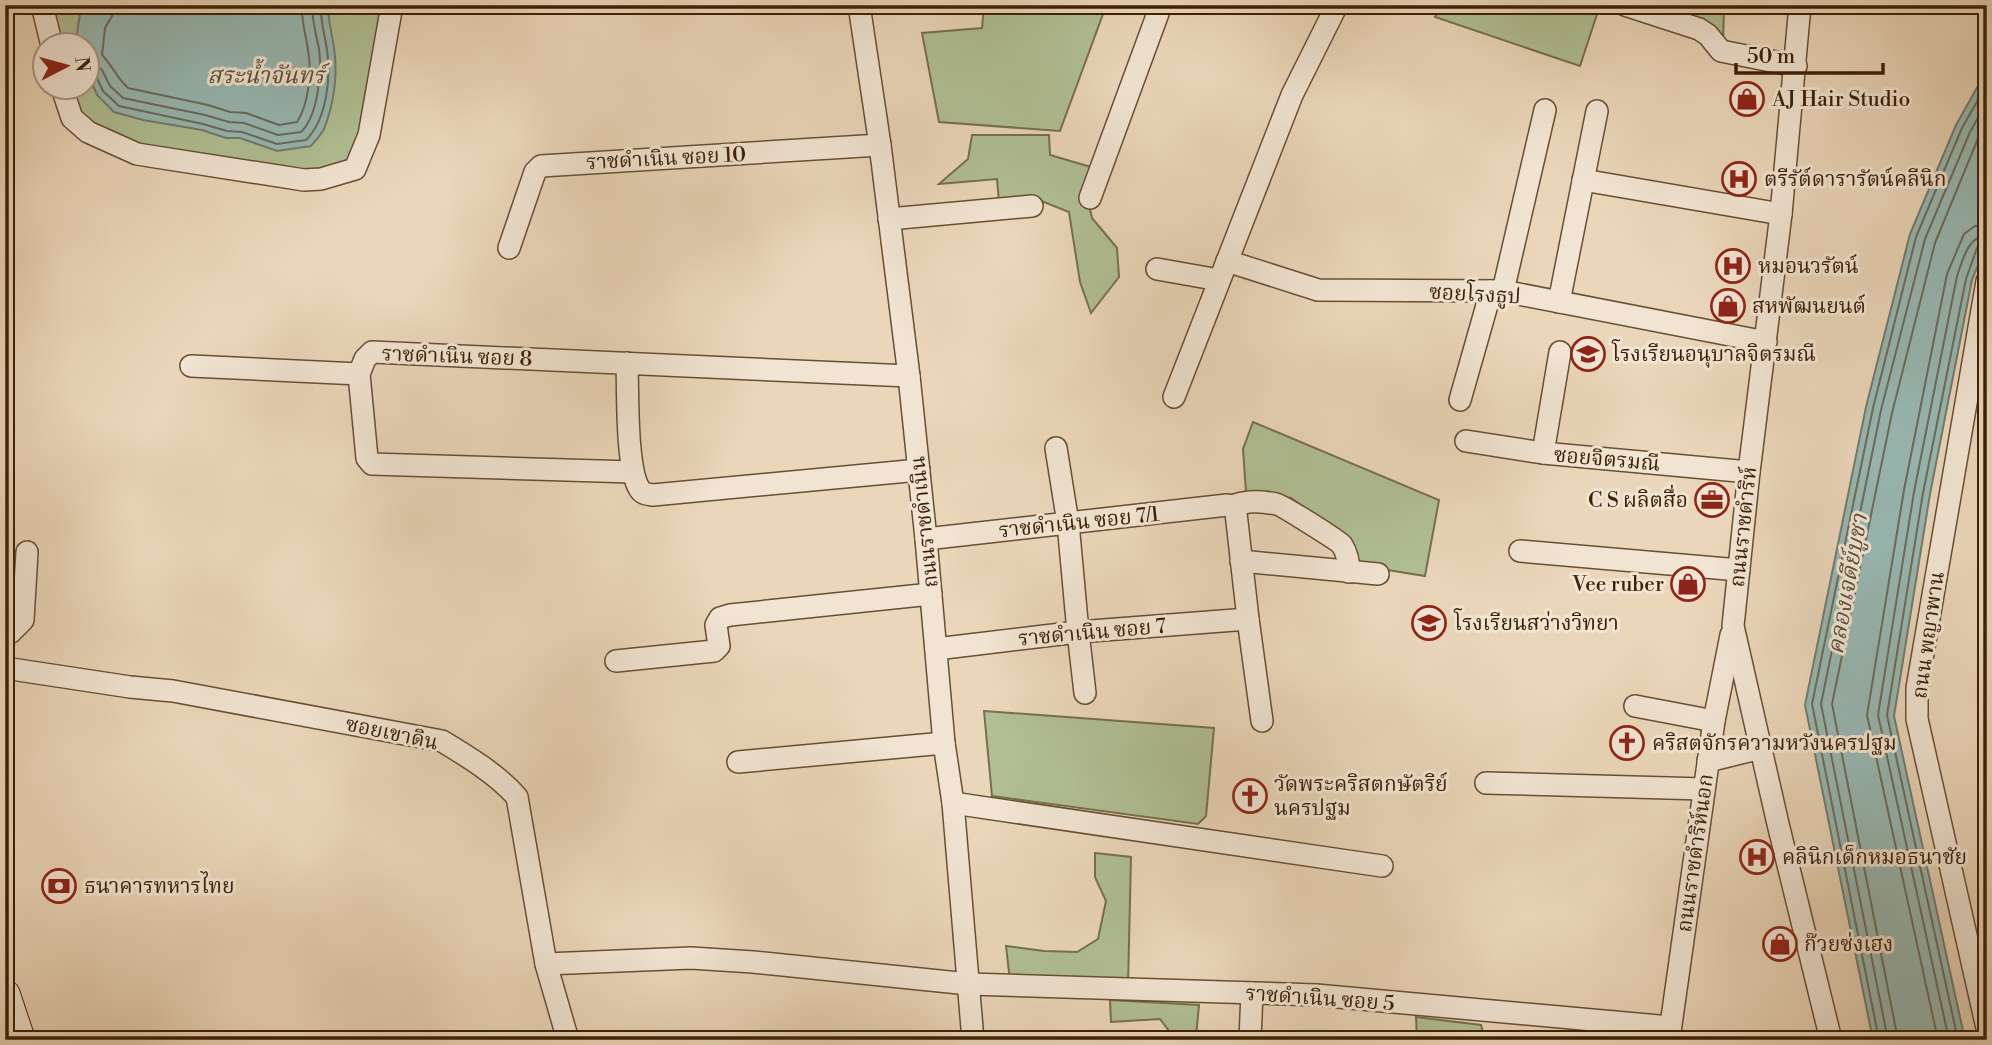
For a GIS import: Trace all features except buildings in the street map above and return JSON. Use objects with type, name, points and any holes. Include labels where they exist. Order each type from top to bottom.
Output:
[{"type":"main road","points":[[5,995],[20,1040]]},
{"type":"street","points":[[42,5],[49,32]]},
{"type":"street","points":[[67,102],[72,118],[88,132],[137,154],[304,180],[321,180],[355,169],[362,153],[369,135],[392,5]]},
{"type":"street","name":"ถนนราชดำเนิน","points":[[859,5],[880,145],[909,376],[944,743],[953,803],[973,1040]]},
{"type":"street","points":[[1090,198],[1161,5]]},
{"type":"street","points":[[1174,397],[1292,95],[1337,5]]},
{"type":"street","points":[[1625,5],[1699,29],[1721,51],[1796,66]]},
{"type":"street","name":"ถนนราชดำริห์","points":[[1800,5],[1781,214],[1733,626],[1831,1040]]},
{"type":"street","points":[[1460,400],[1497,291],[1545,110]]},
{"type":"street","points":[[1559,302],[1597,111]]},
{"type":"street","name":"ราชดำเนิน ซอย 10","points":[[509,248],[535,172],[541,166],[880,145]]},
{"type":"street","points":[[1583,180],[1781,214]]},
{"type":"street","points":[[889,219],[1032,206]]},
{"type":"street","name":"ซอยโรงธูป","points":[[1157,269],[1223,271],[1326,291],[1497,291],[1766,342]]},
{"type":"street","name":"ถนน พญาพาน","points":[[1987,281],[1917,688],[1917,719],[1987,1028]]},
{"type":"street","name":"ราชดำเนิน ซอย 8","points":[[632,472],[372,464],[367,458],[359,374],[365,359],[372,352],[909,376]]},
{"type":"street","points":[[1543,453],[1560,352]]},
{"type":"street","points":[[627,362],[632,472],[639,490],[643,493],[653,495],[919,470]]},
{"type":"street","points":[[191,366],[359,374]]},
{"type":"street","name":"ซอยจิตรมณี","points":[[1465,441],[1543,453],[1749,472]]},
{"type":"street","points":[[1056,448],[1068,523],[1085,693]]},
{"type":"street","name":"ราชดำเนิน ซอย 7/1","points":[[926,539],[1243,503],[1279,504],[1340,542],[1347,555],[1349,572]]},
{"type":"street","points":[[1232,506],[1236,513],[1262,721]]},
{"type":"street","points":[[1520,551],[1739,570]]},
{"type":"street","points":[[5,635],[23,620],[27,552]]},
{"type":"street","points":[[1241,561],[1378,575]]},
{"type":"street","points":[[616,661],[714,651],[719,646],[716,625],[720,618],[730,615],[931,594]]},
{"type":"street","name":"ราชดำเนิน ซอย 7","points":[[936,649],[1078,632],[1248,619]]},
{"type":"street","name":"ถนนราชดำริห์นอก","points":[[1670,1033],[1714,721],[1733,626]]},
{"type":"street","name":"ซอยเขาดิน","points":[[5,668],[173,691],[442,741],[506,785],[516,797],[546,964],[568,1040]]},
{"type":"street","points":[[1635,706],[1714,721]]},
{"type":"street","points":[[738,762],[944,743]]},
{"type":"street","points":[[1708,761],[1761,748]]},
{"type":"street","points":[[1486,783],[1704,789]]},
{"type":"street","points":[[953,803],[1382,866]]},
{"type":"street","name":"ราชดำเนิน ซอย 5","points":[[546,964],[691,958],[969,984],[1316,995],[1670,1033]]},
{"type":"street","points":[[1250,1040],[1252,993]]},
{"type":"street","points":[[1980,1040],[1987,1038]]},
{"type":"green space","name":"สระน้ำจันทร์","points":[[44,5],[386,5],[361,152],[320,178],[138,152],[88,130],[72,102],[102,102],[102,32],[51,32]]},
{"type":"green space","points":[[984,5],[1055,5],[1103,14],[1060,131],[939,122],[922,33],[982,28]]},
{"type":"green space","points":[[1441,5],[1600,5],[1580,66],[1435,17]]},
{"type":"green space","points":[[1643,5],[1724,5],[1723,45]]},
{"type":"green space","points":[[972,135],[1049,135],[1050,155],[1091,167],[1086,192],[1092,218],[1117,248],[1119,277],[1091,313],[1080,282],[1069,212],[1039,200],[999,203],[997,179],[939,184],[968,159]]},
{"type":"green space","points":[[1253,422],[1439,500],[1425,576],[1357,565],[1347,538],[1291,498],[1246,492],[1243,449]]},
{"type":"green space","points":[[984,711],[1214,728],[1206,816],[1198,824],[992,796]]},
{"type":"green space","points":[[1095,853],[1131,857],[1128,986],[1010,981],[1006,946],[1077,952],[1098,939],[1106,901],[1095,877]]},
{"type":"green space","points":[[1110,1000],[1199,1005],[1196,1037],[1172,1035],[1160,1019],[1111,1022]]},
{"type":"green space","points":[[1416,1017],[1481,1025],[1485,1040],[1417,1040]]},
{"type":"water","name":"สระน้ำจันทร์","points":[[91,5],[328,5],[335,78],[324,129],[311,146],[277,151],[240,138],[226,138],[202,130],[114,112],[102,100],[102,32],[77,32],[80,13]]},
{"type":"water","name":"คลองเจดีย์บูชา","points":[[1987,70],[1987,243],[1972,280],[1930,494],[1894,716],[1965,1040],[1873,1040],[1805,705],[1866,407],[1910,234],[1956,125]]},
{"type":"place","name":"AJ Hair Studio","points":[[1747,99]]},
{"type":"place","name":"ตรีรัต์ดารารัตน์คลีนิก","points":[[1739,179]]},
{"type":"place","name":"หมอนวรัตน์","points":[[1733,266]]},
{"type":"place","name":"สหพัฒนยนต์","points":[[1728,306]]},
{"type":"place","name":"โรงเรียนอนุบาลจิตรมณี","points":[[1588,354]]},
{"type":"place","name":"C S ผลิตสื่อ","points":[[1712,500]]},
{"type":"place","name":"Vee ruber","points":[[1688,584]]},
{"type":"place","name":"โรงเรียนสว่างวิทยา","points":[[1429,623]]},
{"type":"place","name":"คริสตจักรความหวังนครปฐม","points":[[1627,743]]},
{"type":"place","name":"วัดพระคริสตกษัตริย์ นครปฐม","points":[[1250,796]]},
{"type":"place","name":"คลินิกเด็กหมอธนาชัย","points":[[1757,857]]},
{"type":"place","name":"ธนาคารทหารไทย","points":[[59,886]]},
{"type":"place","name":"ก๊วยซ่งเฮง","points":[[1780,944]]}]
